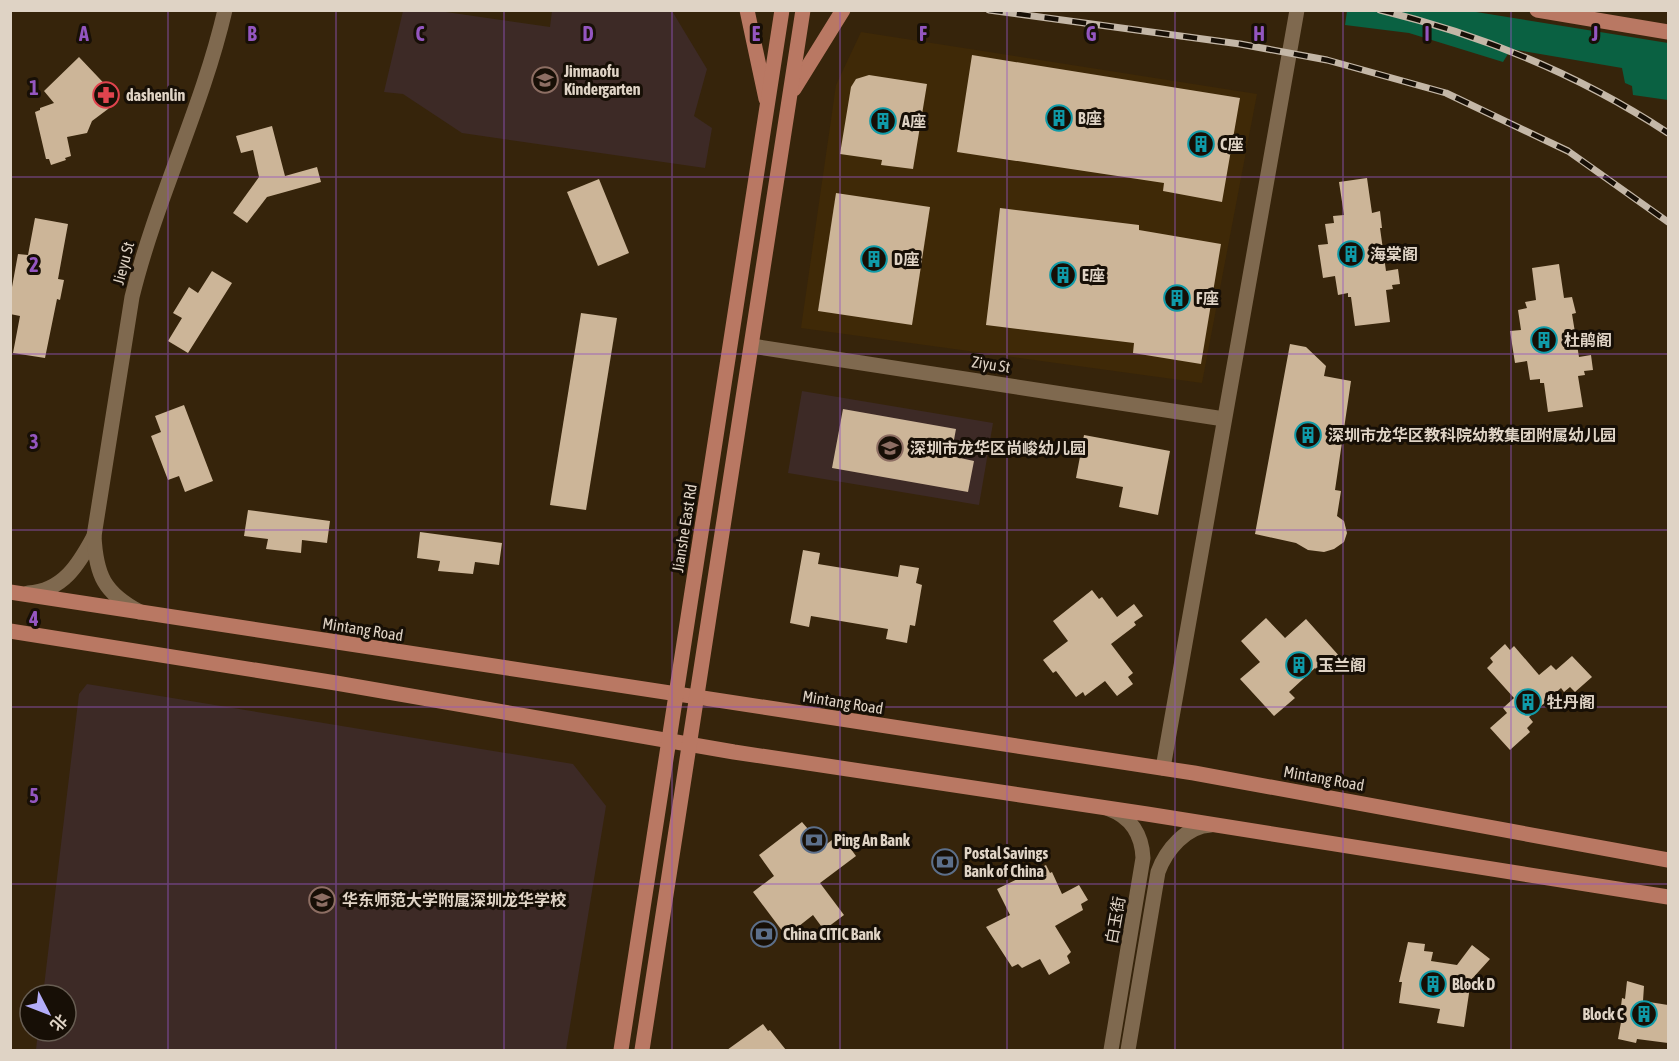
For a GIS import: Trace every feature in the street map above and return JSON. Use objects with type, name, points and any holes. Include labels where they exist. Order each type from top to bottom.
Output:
[{"type":"main road","points":[[747,10],[768,109]]},
{"type":"main road","name":"Jianshe East Rd","points":[[621,1050],[782,10]]},
{"type":"main road","points":[[642,1050],[803,10]]},
{"type":"main road","points":[[791,94],[843,10]]},
{"type":"main road","points":[[1537,10],[1668,32]]},
{"type":"main road","name":"Mintang Road","points":[[16,593],[1163,768],[1668,860]]},
{"type":"main road","points":[[10,631],[325,681],[669,741],[1668,897]]},
{"type":"street","name":"Jieyu St","points":[[94,536],[132,297],[140,264],[202,91],[225,10]]},
{"type":"street","points":[[1163,768],[1298,10]]},
{"type":"street","name":"Ziyu St","points":[[752,346],[1224,419]]},
{"type":"street","points":[[16,593],[42,591],[58,584],[76,568],[94,536]]},
{"type":"street","points":[[94,536],[95,560],[99,573],[108,588],[118,599],[145,614]]},
{"type":"street","name":"白玉街","points":[[1109,809],[1121,815],[1133,827],[1139,836],[1143,858],[1111,1050]]},
{"type":"street","points":[[1128,1050],[1158,872],[1171,849],[1194,828],[1211,825]]},
{"type":"shaded area","name":"Jinmaofu Kindergarten","points":[[403,11],[439,11],[550,27],[552,11],[672,11],[707,69],[694,116],[712,128],[705,168],[462,133],[403,94],[384,92]]},
{"type":"shaded area","points":[[861,32],[1257,94],[1202,383],[801,328],[836,85]]},
{"type":"shaded area","name":"深圳市龙华区尚峻幼儿园","points":[[802,391],[993,423],[979,505],[788,473]]},
{"type":"shaded area","name":"华东师范大学附属深圳龙华学校","points":[[87,684],[573,764],[606,806],[566,1050],[36,1050],[37,1043],[78,1043],[78,983],[44,983],[79,694]]},
{"type":"green space","points":[[1347,11],[1470,11],[1668,43],[1668,100],[1633,95],[1632,86],[1625,83],[1622,68],[1511,49],[1503,62],[1409,33],[1345,25]]},
{"type":"building","name":"B座","points":[[972,55],[1240,98],[1222,202],[1163,191],[1164,183],[957,152]]},
{"type":"building","points":[[79,57],[116,96],[109,103],[111,105],[108,109],[92,121],[87,133],[67,137],[71,156],[51,165],[49,159],[46,159],[35,112],[54,103],[44,91]]},
{"type":"building","name":"A座","points":[[869,75],[927,84],[913,169],[881,165],[882,160],[840,154],[851,87],[856,79]]},
{"type":"building","points":[[272,126],[285,176],[317,167],[321,182],[267,197],[247,223],[233,213],[259,177],[253,150],[241,153],[236,136]]},
{"type":"building","name":"海棠阁","points":[[1367,178],[1372,213],[1380,211],[1386,271],[1398,269],[1400,284],[1392,285],[1393,289],[1386,290],[1390,322],[1355,326],[1351,297],[1348,297],[1348,293],[1338,295],[1335,276],[1323,278],[1318,245],[1328,244],[1325,224],[1334,223],[1333,216],[1344,215],[1339,182]]},
{"type":"building","points":[[599,179],[629,253],[598,266],[567,192]]},
{"type":"building","name":"D座","points":[[836,193],[930,207],[912,325],[818,311]]},
{"type":"building","name":"E座","points":[[1000,208],[1139,225],[1139,230],[1221,244],[1201,364],[1133,353],[1134,343],[986,325]]},
{"type":"building","points":[[35,218],[68,224],[58,279],[64,280],[60,300],[57,299],[45,358],[13,353],[20,316],[10,314],[10,298],[18,254],[28,255]]},
{"type":"building","name":"杜鹃阁","points":[[1559,264],[1564,298],[1572,297],[1576,313],[1572,314],[1579,357],[1591,355],[1593,370],[1584,371],[1585,375],[1578,376],[1583,407],[1548,412],[1544,383],[1540,383],[1540,379],[1530,380],[1527,361],[1515,363],[1510,331],[1521,330],[1518,310],[1527,308],[1525,302],[1536,300],[1532,268]]},
{"type":"building","points":[[212,271],[232,283],[188,353],[168,341],[182,318],[173,313],[189,287],[198,293]]},
{"type":"building","points":[[581,313],[617,318],[586,510],[550,505]]},
{"type":"building","name":"深圳市龙华区教科院幼教集团附属幼儿园","points":[[1290,344],[1306,347],[1326,366],[1324,376],[1351,381],[1335,490],[1341,491],[1337,516],[1344,521],[1347,533],[1344,542],[1324,552],[1308,550],[1296,543],[1255,534]]},
{"type":"building","points":[[184,405],[213,481],[185,492],[179,476],[168,480],[151,436],[161,432],[155,416]]},
{"type":"building","points":[[843,409],[956,429],[951,456],[974,461],[968,492],[832,468]]},
{"type":"building","points":[[1084,435],[1170,451],[1158,515],[1119,507],[1123,487],[1076,478]]},
{"type":"building","points":[[248,510],[330,521],[327,543],[302,540],[301,553],[266,549],[268,539],[244,536]]},
{"type":"building","points":[[420,532],[502,543],[499,565],[475,562],[473,574],[438,571],[440,561],[417,558]]},
{"type":"building","points":[[803,550],[820,553],[818,564],[898,577],[900,565],[919,568],[916,583],[922,585],[915,626],[910,625],[907,643],[886,639],[888,629],[811,616],[809,627],[790,623]]},
{"type":"building","points":[[1092,590],[1099,599],[1102,597],[1117,617],[1134,604],[1143,616],[1134,622],[1136,625],[1111,644],[1133,673],[1128,677],[1133,684],[1117,696],[1105,681],[1085,696],[1083,692],[1076,697],[1056,671],[1053,673],[1043,660],[1068,641],[1053,621]]},
{"type":"building","name":"玉兰阁","points":[[1266,618],[1285,638],[1306,619],[1341,658],[1322,675],[1315,668],[1289,692],[1295,698],[1274,716],[1240,679],[1260,662],[1241,641]]},
{"type":"building","name":"牡丹阁","points":[[1505,644],[1510,650],[1514,646],[1539,675],[1551,665],[1556,670],[1572,656],[1592,677],[1575,692],[1570,687],[1564,692],[1561,688],[1529,717],[1533,722],[1527,728],[1530,732],[1510,750],[1490,728],[1507,713],[1503,708],[1514,698],[1487,668],[1493,662],[1490,658]]},
{"type":"building","points":[[802,822],[808,829],[810,828],[824,846],[840,834],[856,856],[820,883],[844,915],[824,930],[813,915],[794,930],[791,926],[783,932],[753,892],[774,876],[759,855]]},
{"type":"building","points":[[1046,865],[1050,873],[1052,872],[1062,894],[1079,885],[1088,900],[1081,904],[1083,910],[1055,926],[1071,952],[1067,956],[1070,963],[1049,975],[1040,959],[1022,968],[1018,964],[1012,967],[986,927],[1010,915],[997,889]]},
{"type":"building","name":"Block D","points":[[1408,942],[1425,944],[1424,951],[1433,952],[1431,961],[1457,965],[1472,945],[1490,959],[1471,980],[1464,1027],[1437,1023],[1440,1009],[1399,1003],[1402,982],[1399,982]]},
{"type":"building","name":"Block C","points":[[1627,981],[1644,986],[1643,1001],[1668,1005],[1668,1043],[1637,1039],[1636,1043],[1618,1039],[1622,998],[1625,999]]},
{"type":"building","points":[[763,1024],[786,1050],[727,1050]]},
{"type":"railway","points":[[989,10],[1240,44],[1327,60],[1446,93],[1568,151],[1668,222]]},
{"type":"railway","points":[[1380,10],[1456,32],[1529,59],[1600,93],[1668,133]]},
{"type":"place","name":"Jinmaofu Kindergarten","points":[[545,80]]},
{"type":"place","name":"dashenlin","points":[[106,95]]},
{"type":"place","name":"B座","points":[[1059,118]]},
{"type":"place","name":"A座","points":[[883,121]]},
{"type":"place","name":"C座","points":[[1201,144]]},
{"type":"place","name":"海棠阁","points":[[1351,254]]},
{"type":"place","name":"D座","points":[[874,259]]},
{"type":"place","name":"E座","points":[[1063,275]]},
{"type":"place","name":"F座","points":[[1177,298]]},
{"type":"place","name":"杜鹃阁","points":[[1544,340]]},
{"type":"place","name":"深圳市龙华区教科院幼教集团附属幼儿园","points":[[1308,435]]},
{"type":"place","name":"深圳市龙华区尚峻幼儿园","points":[[890,448]]},
{"type":"place","name":"玉兰阁","points":[[1299,665]]},
{"type":"place","name":"牡丹阁","points":[[1528,702]]},
{"type":"place","name":"Ping An Bank","points":[[814,840]]},
{"type":"place","name":"Postal Savings Bank of China","points":[[945,862]]},
{"type":"place","name":"华东师范大学附属深圳龙华学校","points":[[322,900]]},
{"type":"place","name":"China CITIC Bank","points":[[764,934]]},
{"type":"place","name":"Block D","points":[[1433,984]]},
{"type":"place","name":"Block C","points":[[1644,1014]]}]
